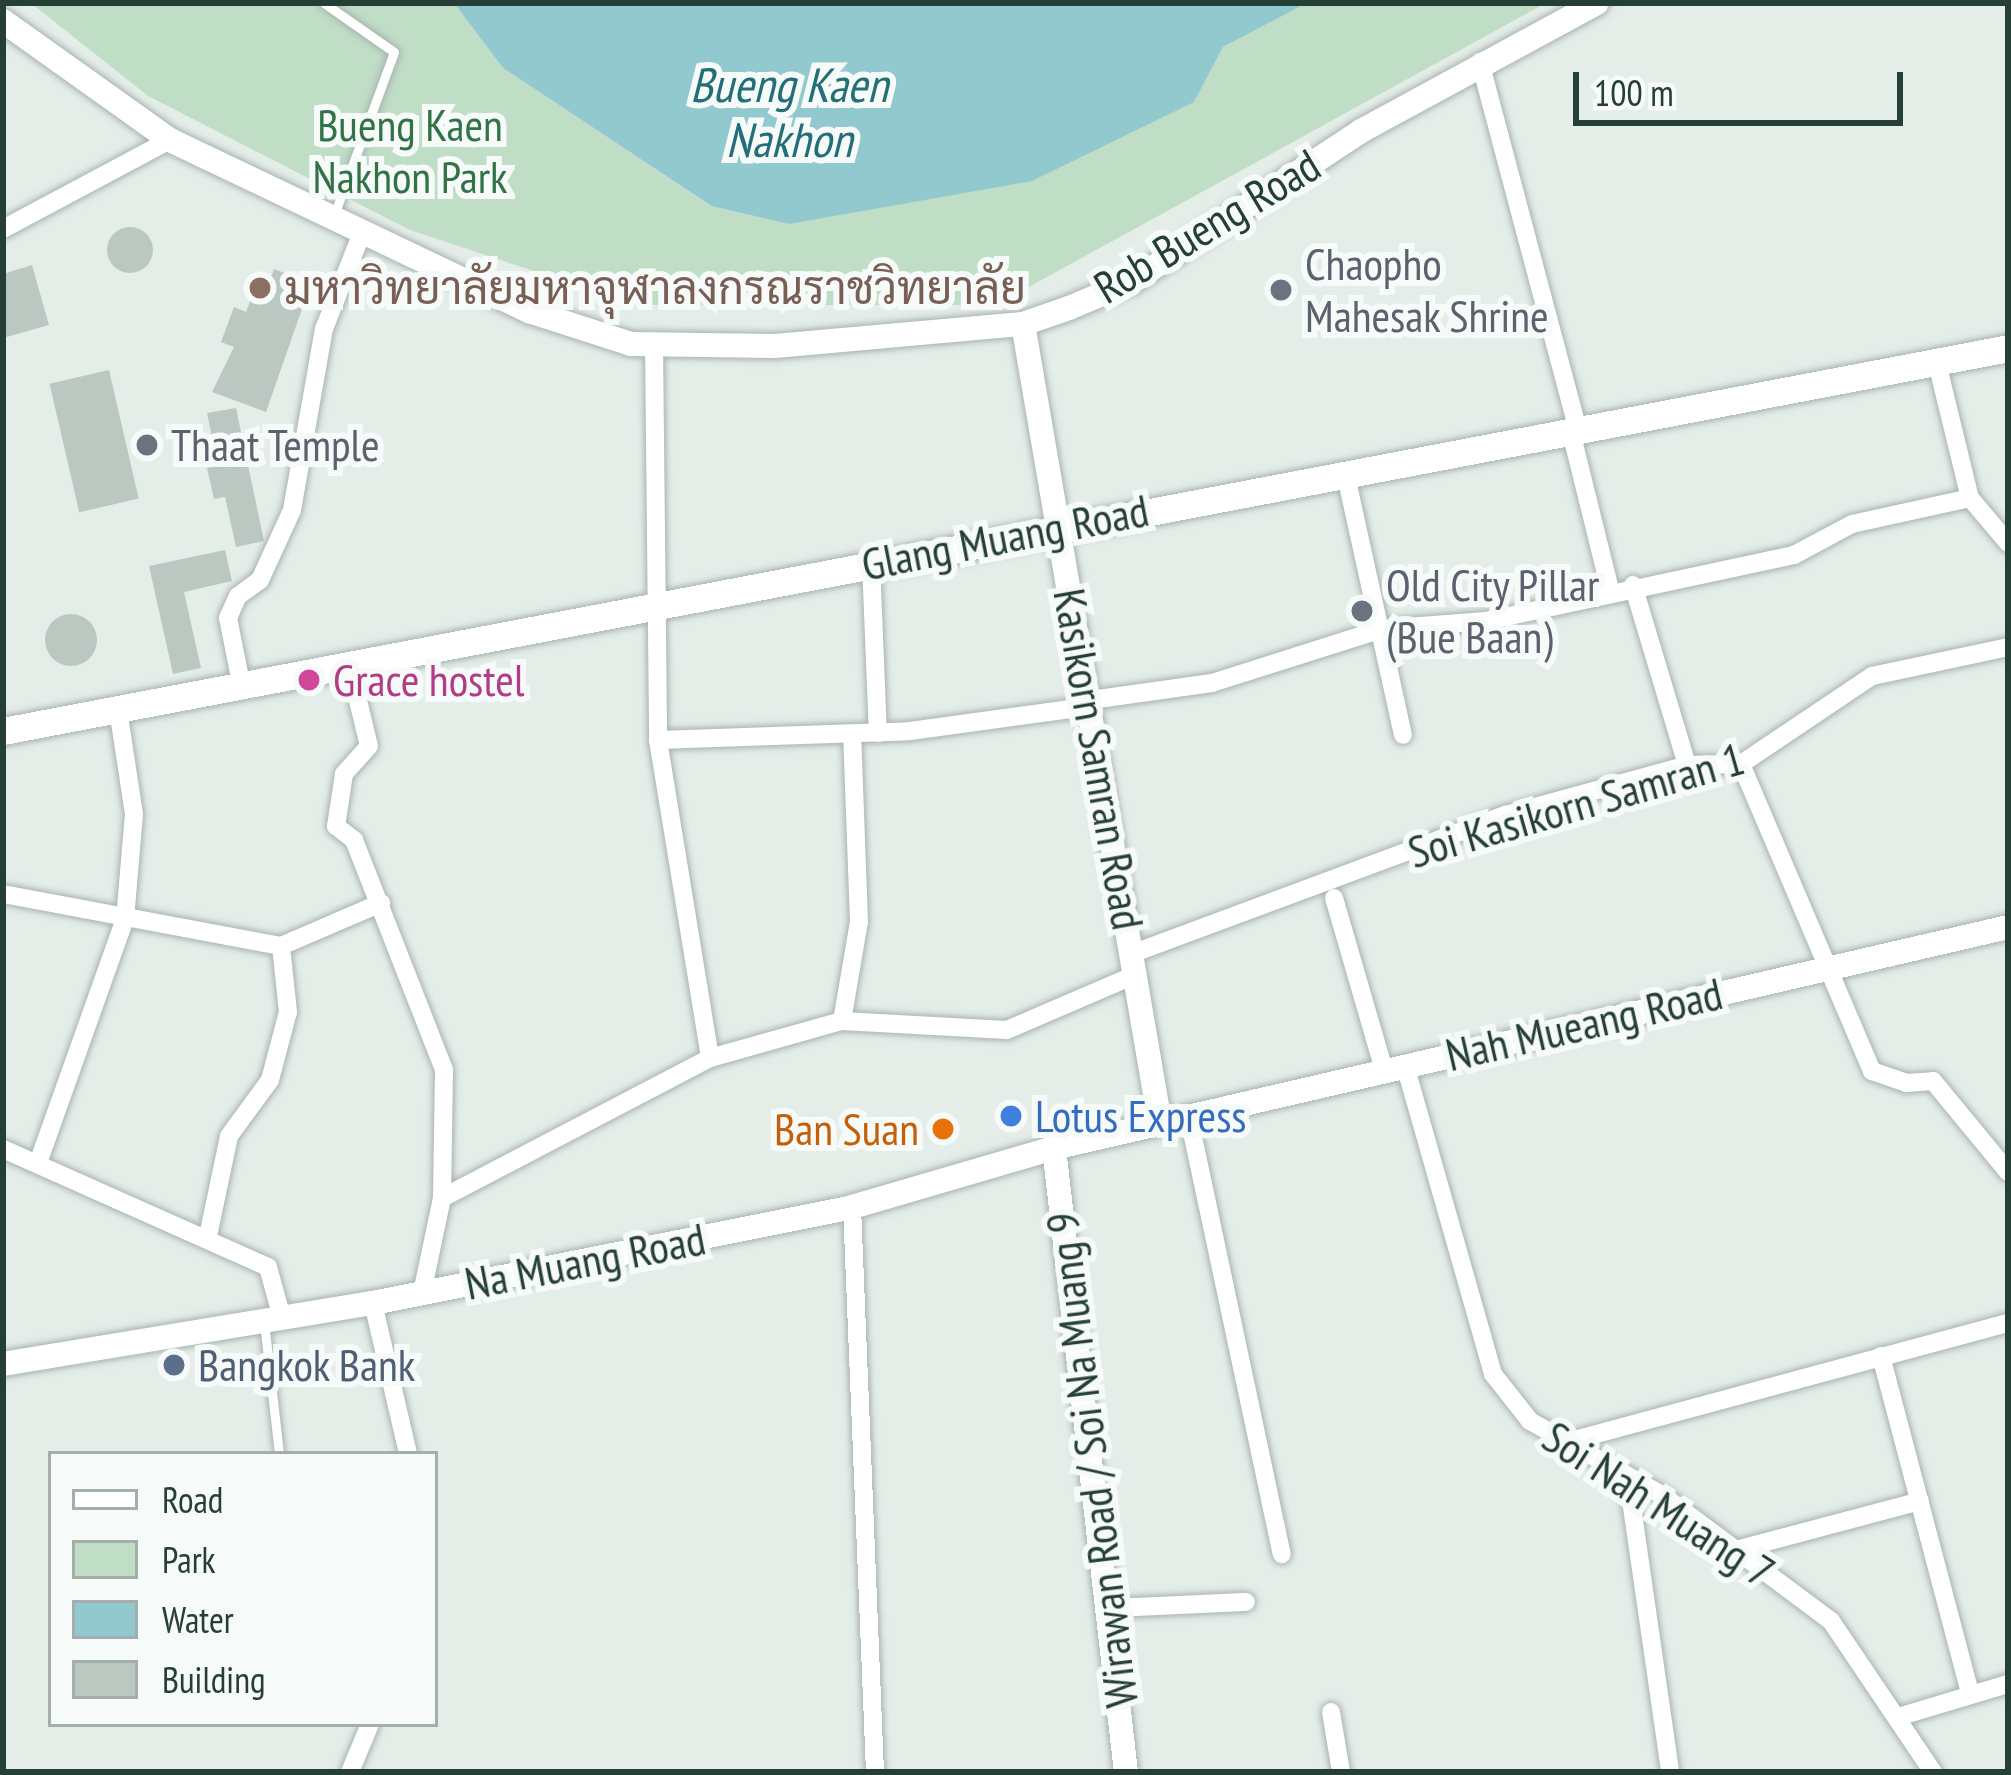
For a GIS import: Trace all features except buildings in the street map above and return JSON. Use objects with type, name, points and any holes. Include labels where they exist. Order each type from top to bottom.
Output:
[{"type":"main road","name":"Glang Muang Road","points":[[3,731],[652,603],[2008,348]]},
{"type":"street","name":"Rob Bueng Road","points":[[3,21],[170,140],[361,235],[530,311],[655,344],[775,346],[1023,324],[1133,280],[1480,62],[1597,3]]},
{"type":"street","points":[[1480,62],[1575,432],[1610,590]]},
{"type":"street","points":[[3,229],[170,140]]},
{"type":"street","points":[[241,683],[228,618],[238,596],[260,580],[292,510],[324,329],[361,235]]},
{"type":"street","name":"Kasikorn Samran Road","points":[[1023,324],[1092,703],[1160,1123]]},
{"type":"street","points":[[655,344],[652,603],[658,740],[710,1058]]},
{"type":"street","points":[[1936,363],[1970,498],[2008,543]]},
{"type":"street","points":[[1346,476],[1403,735]]},
{"type":"street","points":[[658,740],[878,733],[1212,683],[1382,629],[1486,621],[1633,585],[1794,555],[1852,524],[1970,498]]},
{"type":"street","points":[[872,562],[878,733]]},
{"type":"street","points":[[1633,585],[1687,765]]},
{"type":"street","name":"Soi Kasikorn Samran 1","points":[[442,1198],[710,1058],[842,1021],[1007,1030],[1136,964],[1506,815],[1687,765],[1741,764],[1872,676],[2008,647]]},
{"type":"street","points":[[350,663],[369,746],[344,774],[336,826],[353,840],[445,1070],[442,1198],[422,1293]]},
{"type":"street","points":[[38,1163],[125,919],[134,814],[118,710]]},
{"type":"street","points":[[842,1021],[860,922],[852,734]]},
{"type":"street","points":[[1741,764],[1834,967],[1872,1071],[1906,1083],[1933,1081],[2008,1172]]},
{"type":"street","points":[[3,894],[281,946],[381,903]]},
{"type":"street","name":"Soi Nah Muang 7","points":[[1334,898],[1395,1067],[1493,1374],[1530,1421],[1740,1549],[1831,1621],[1933,1772]]},
{"type":"street","name":"Nah Mueang Road","points":[[1160,1123],[2008,927]]},
{"type":"street","points":[[208,1236],[229,1136],[270,1080],[288,1012],[281,946]]},
{"type":"street","points":[[1189,1118],[1282,1554]]},
{"type":"street","name":"Na Muang Road","points":[[3,1364],[373,1303],[852,1207],[1054,1148],[1160,1123]]},
{"type":"street","name":"Wirawan Road / Soi Na Muang 9","points":[[1054,1148],[1112,1608],[1126,1772]]},
{"type":"street","points":[[3,1149],[208,1236],[268,1267],[273,1320]]},
{"type":"street","points":[[852,1207],[875,1772]]},
{"type":"street","points":[[373,1303],[407,1451]]},
{"type":"street","points":[[1563,1443],[2008,1323]]},
{"type":"street","points":[[1881,1356],[1970,1694]]},
{"type":"street","points":[[1628,1479],[1670,1772]]},
{"type":"street","points":[[1740,1549],[1921,1502]]},
{"type":"street","points":[[1112,1608],[1246,1602]]},
{"type":"street","points":[[1898,1717],[2008,1684]]},
{"type":"street","points":[[1331,1712],[1341,1772]]},
{"type":"street","points":[[350,1772],[369,1727]]},
{"type":"lane","points":[[324,3],[394,52],[332,220]]},
{"type":"lane","points":[[273,1320],[279,1451]]},
{"type":"green space","name":"Bueng Kaen Nakhon Park","points":[[31,3],[454,3],[503,68],[710,206],[789,224],[1194,102],[1223,47],[1307,3],[1546,3],[996,305],[637,305],[410,230],[148,96]]},
{"type":"water","name":"Bueng Kaen Nakhon","points":[[454,3],[1307,3],[1223,47],[1194,102],[1032,181],[789,224],[711,206],[503,68]]},
{"type":"place","name":"มหาวิทยาลัยมหาจุฬาลงกรณราชวิทยาลัย","points":[[260,288]]},
{"type":"place","name":"Chaopho Mahesak Shrine","points":[[1281,290]]},
{"type":"place","name":"Thaat Temple","points":[[147,445]]},
{"type":"place","name":"Old City Pillar (Bue Baan)","points":[[1362,611]]},
{"type":"place","name":"Grace hostel","points":[[309,680]]},
{"type":"place","name":"Lotus Express","points":[[1011,1116]]},
{"type":"place","name":"Ban Suan","points":[[943,1129]]},
{"type":"place","name":"Bangkok Bank","points":[[174,1365]]}]
